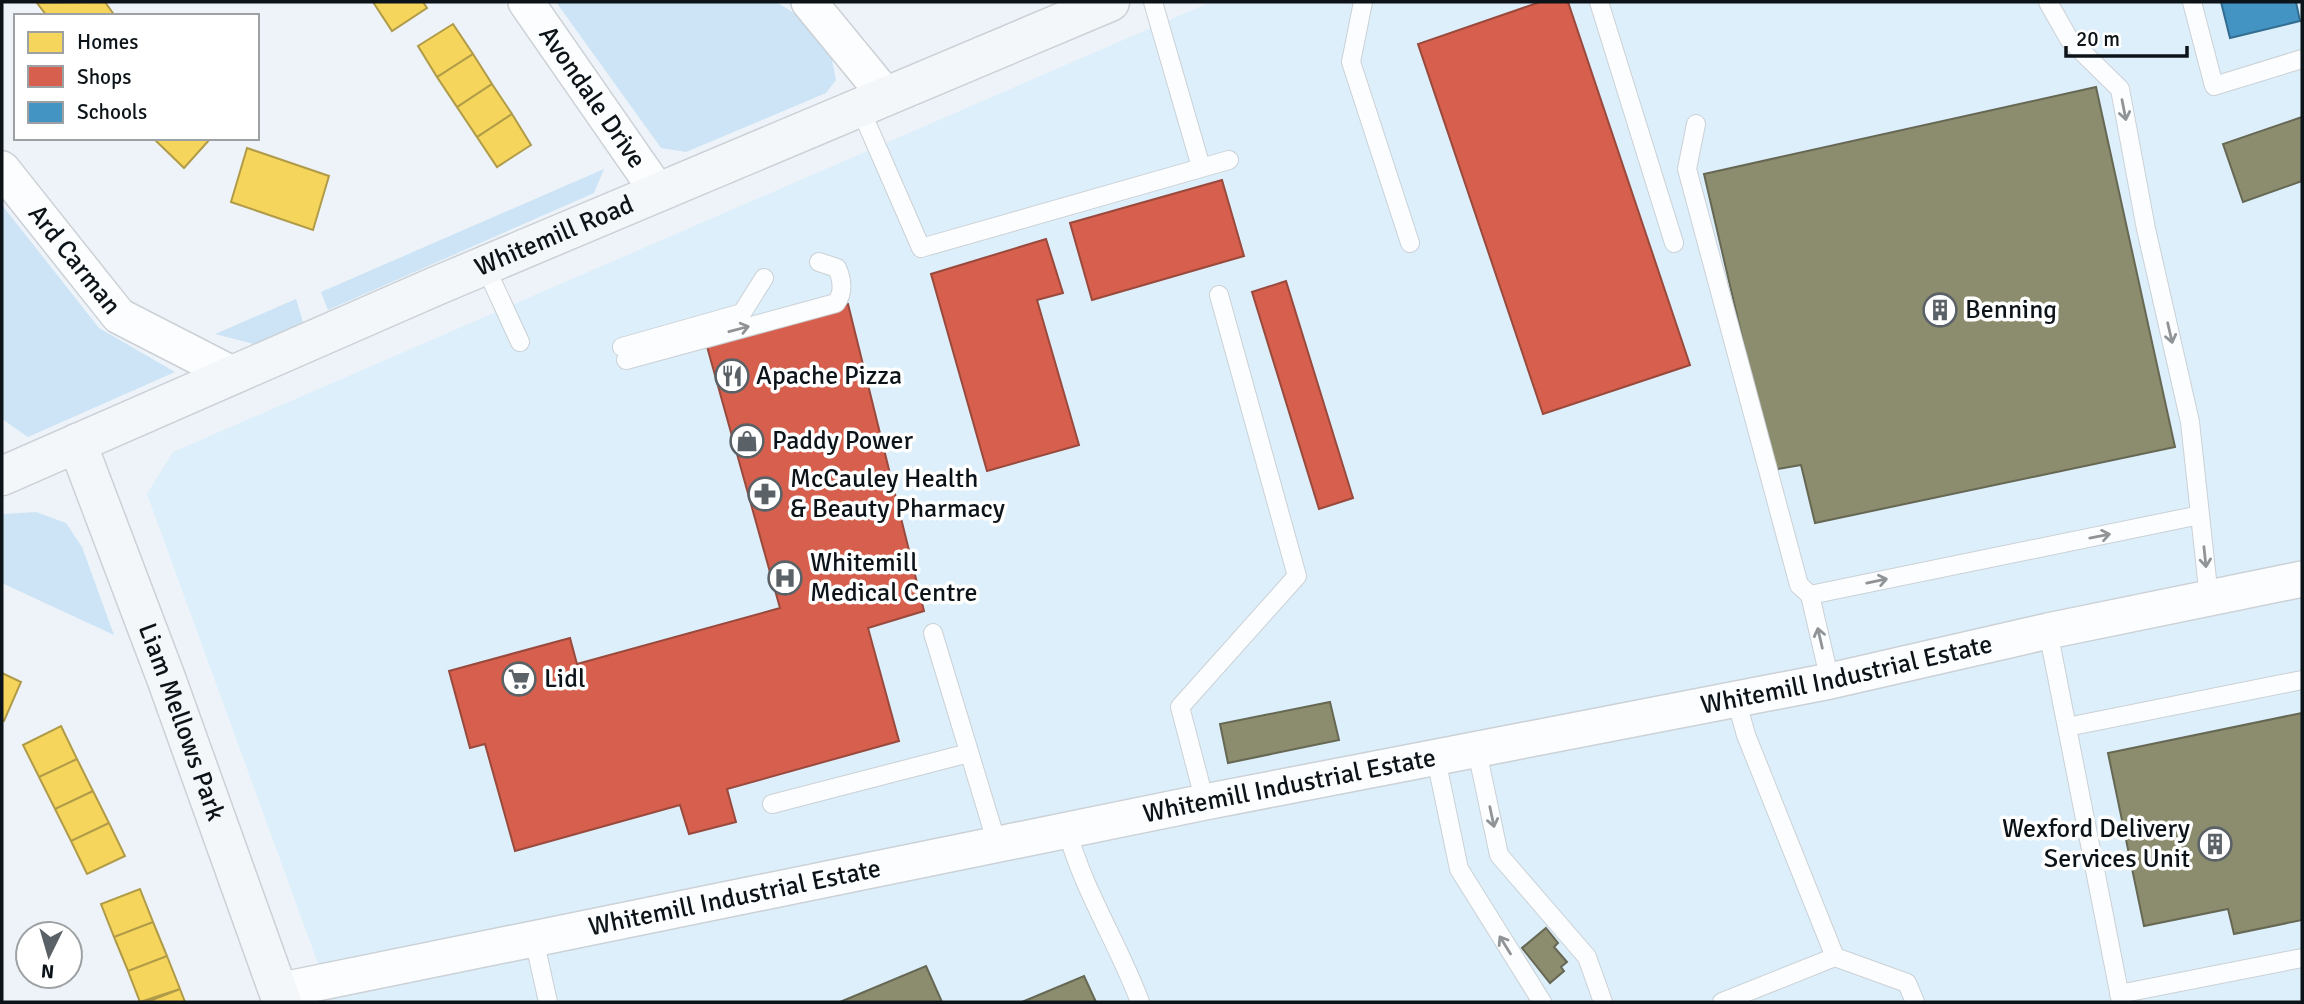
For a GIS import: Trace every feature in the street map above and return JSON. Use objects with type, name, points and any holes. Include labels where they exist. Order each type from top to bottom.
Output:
[{"type":"street","name":"Avondale Drive","points":[[526,2],[658,192]]},
{"type":"street","points":[[809,2],[874,103]]},
{"type":"street","name":"Whitemill Road","points":[[2,476],[232,374],[1110,2]]},
{"type":"street","name":"Ard Carman","points":[[2,169],[119,316],[232,374]]},
{"type":"street","name":"Liam Mellows Park","points":[[77,443],[166,678],[280,997]]},
{"type":"street","name":"Whitemill Industrial Estate","points":[[280,997],[534,939],[1205,802],[1830,681],[2048,631],[2302,579]]},
{"type":"lane","points":[[1153,2],[1201,167]]},
{"type":"lane","points":[[1363,2],[1351,62],[1410,243]]},
{"type":"lane","points":[[1599,2],[1674,243]]},
{"type":"lane","points":[[2048,2],[2069,39],[2120,89],[2146,229],[2190,422],[2209,598]]},
{"type":"lane","points":[[2192,2],[2214,86],[2302,59]]},
{"type":"lane","points":[[874,103],[921,247],[1229,160]]},
{"type":"lane","points":[[1696,124],[1687,169],[1799,584],[1810,595],[1830,681]]},
{"type":"lane","points":[[764,278],[742,313],[624,354],[836,303],[840,298],[841,278],[837,268],[819,262]]},
{"type":"lane","points":[[485,266],[520,342]]},
{"type":"lane","points":[[1205,802],[1180,707],[1297,576],[1219,295]]},
{"type":"lane","points":[[1810,595],[2200,515]]},
{"type":"lane","points":[[2048,631],[2120,998],[2302,958]]},
{"type":"lane","points":[[933,633],[997,845]]},
{"type":"lane","points":[[2067,727],[2302,680]]},
{"type":"lane","points":[[1736,699],[1746,735],[1835,957]]},
{"type":"lane","points":[[1477,751],[1500,855],[1587,957],[1603,1002]]},
{"type":"lane","points":[[772,804],[969,753]]},
{"type":"lane","points":[[1436,759],[1459,869],[1542,1002]]},
{"type":"lane","points":[[1068,831],[1077,868],[1102,923],[1123,956],[1140,1002]]},
{"type":"lane","points":[[534,939],[548,1002]]},
{"type":"lane","points":[[1722,1002],[1835,957],[1907,983],[1915,1002]]},
{"type":"shaded area","points":[[556,2],[776,2],[799,16],[830,50],[836,80],[826,93],[686,152],[661,148]]},
{"type":"shaded area","points":[[1211,2],[2302,2],[2302,1002],[332,1002],[147,494],[173,452]]},
{"type":"shaded area","points":[[604,169],[594,193],[328,310],[321,292]]},
{"type":"shaded area","points":[[2,205],[99,328],[175,372],[28,437],[2,419]]},
{"type":"shaded area","points":[[296,299],[303,322],[254,344],[215,334]]},
{"type":"shaded area","points":[[36,512],[66,523],[82,547],[114,635],[2,583],[2,514]]},
{"type":"building: Homes","points":[[105,2],[114,14],[45,14],[37,3]]},
{"type":"building: Homes","points":[[373,2],[423,2],[427,8],[392,31]]},
{"type":"building: Homes","points":[[453,24],[473,54],[437,77],[418,46]]},
{"type":"building: Homes","points":[[473,54],[492,84],[457,107],[437,77]]},
{"type":"building: Homes","points":[[492,84],[512,114],[477,137],[457,107]]},
{"type":"building: Homes","points":[[512,114],[531,145],[497,167],[477,137]]},
{"type":"building: Homes","points":[[155,140],[209,140],[184,168]]},
{"type":"building: Homes","points":[[247,148],[329,176],[313,230],[231,202]]},
{"type":"building: Homes","points":[[2,673],[21,682],[4,721],[2,720]]},
{"type":"building: Homes","points":[[61,726],[77,759],[39,777],[23,745]]},
{"type":"building: Homes","points":[[77,759],[93,791],[55,809],[39,777]]},
{"type":"building: Homes","points":[[93,791],[109,823],[71,841],[55,809]]},
{"type":"building: Homes","points":[[109,823],[125,856],[87,874],[71,841]]},
{"type":"building: Homes","points":[[140,889],[153,922],[114,937],[101,904]]},
{"type":"building: Homes","points":[[153,922],[167,956],[128,971],[114,937]]},
{"type":"building: Homes","points":[[167,956],[180,989],[140,1002],[128,971]]},
{"type":"building: Homes","points":[[180,989],[185,1002],[147,1002]]},
{"type":"building: Shops","points":[[1540,2],[1568,2],[1690,365],[1543,414],[1418,44]]},
{"type":"building: Shops","points":[[1222,180],[1244,256],[1092,300],[1070,223]]},
{"type":"building: Shops","points":[[1046,239],[1063,293],[1037,300],[1079,445],[987,471],[931,274]]},
{"type":"building: Shops","points":[[1286,281],[1353,498],[1319,509],[1252,292]]},
{"type":"building: Shops","points":[[848,304],[924,611],[868,628],[899,741],[727,789],[736,822],[689,834],[680,805],[515,851],[485,744],[470,748],[449,671],[570,638],[577,664],[780,608],[706,343]]},
{"type":"building: Schools","points":[[2221,2],[2296,2],[2300,21],[2230,38]]},
{"type":"building: Industry","name":"Benning","points":[[2096,87],[2175,447],[1815,523],[1801,465],[1773,470],[1704,174]]},
{"type":"building: Industry","points":[[2302,117],[2302,181],[2243,202],[2223,144]]},
{"type":"building: Industry","points":[[1330,702],[1339,740],[1228,763],[1220,724]]},
{"type":"building: Industry","name":"Wexford Delivery Services Unit","points":[[2302,713],[2302,920],[2234,934],[2228,909],[2144,926],[2108,753]]},
{"type":"building: Industry","points":[[1546,928],[1558,943],[1554,947],[1567,962],[1561,967],[1564,971],[1550,983],[1522,948]]},
{"type":"building: Industry","points":[[926,966],[942,1002],[840,1002]]},
{"type":"building: Industry","points":[[1084,976],[1096,1002],[1022,1002]]},
{"type":"place","name":"Benning","points":[[1940,310]]},
{"type":"place","name":"Apache Pizza","points":[[732,376]]},
{"type":"place","name":"Paddy Power","points":[[747,441]]},
{"type":"place","name":"McCauley Health & Beauty Pharmacy","points":[[765,494]]},
{"type":"place","name":"Whitemill Medical Centre","points":[[785,578]]},
{"type":"place","name":"Lidl","points":[[519,679]]},
{"type":"place","name":"Wexford Delivery Services Unit","points":[[2215,844]]}]
